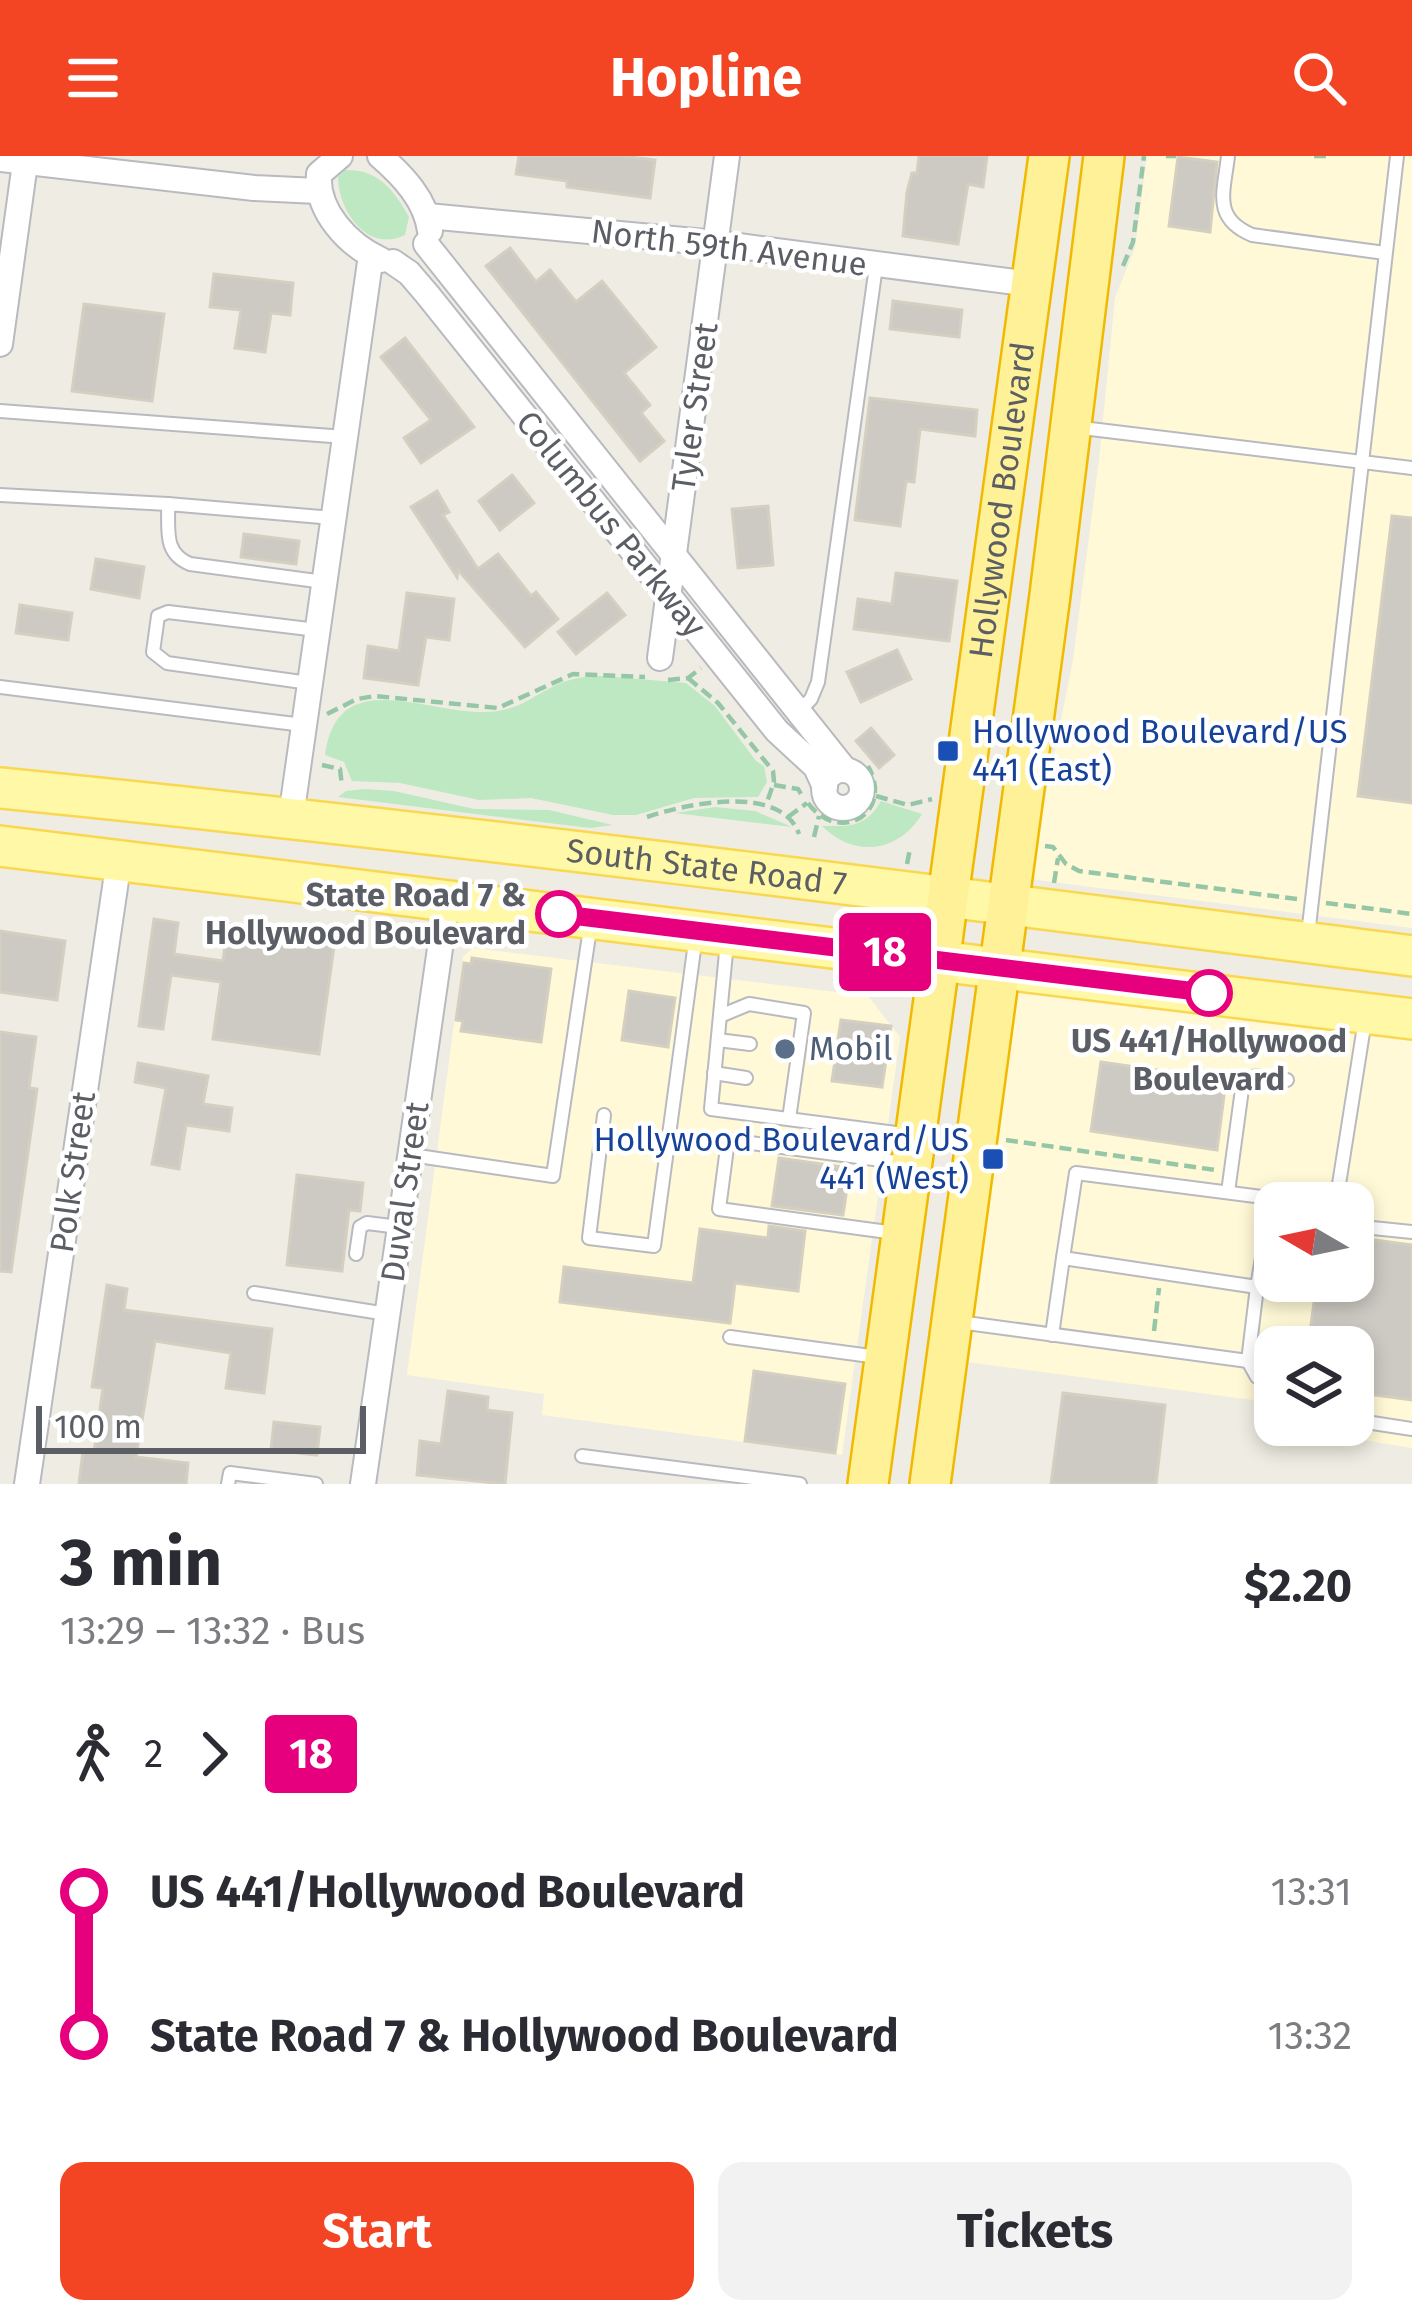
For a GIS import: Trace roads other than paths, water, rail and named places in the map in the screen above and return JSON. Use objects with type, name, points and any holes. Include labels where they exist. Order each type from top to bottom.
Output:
[{"type":"highway","name":"Hollywood Boulevard","points":[[868,1484],[1049,156]]},
{"type":"highway","points":[[1081,156],[1075,208],[1092,244]]},
{"type":"highway","name":"Hollywood Boulevard","points":[[930,1484],[1104,156]]},
{"type":"highway","points":[[1030,284],[1060,305],[1079,343]]},
{"type":"main road","name":"South State Road 7","points":[[0,788],[291,817],[948,895],[1412,956]]},
{"type":"main road","name":"South State Road 7","points":[[0,846],[1412,1019]]},
{"type":"street","points":[[0,344],[17,159],[254,188],[314,174],[340,156]]},
{"type":"street","points":[[291,817],[316,720],[310,683],[317,629],[345,437],[382,258],[417,255],[425,244],[428,216],[419,198],[380,156]]},
{"type":"street","name":"Tyler Street","points":[[659,672],[727,156]]},
{"type":"street","name":"Columbus Parkway","points":[[314,174],[348,238],[410,273],[777,731],[816,767],[816,795]]},
{"type":"street","name":"North 59th Avenue","points":[[428,216],[716,243],[1030,284]]},
{"type":"street","name":"Columbus Parkway","points":[[425,244],[845,770]]},
{"type":"street","points":[[845,770],[862,784],[855,804],[834,806],[816,795],[832,774],[845,770]]},
{"type":"street","name":"Polk Street","points":[[27,1484],[119,860]]},
{"type":"street","name":"Duval Street","points":[[362,1484],[447,900]]},
{"type":"lane","points":[[1228,156],[1223,200],[1225,216],[1235,228],[1252,235],[1385,253]]},
{"type":"lane","points":[[1307,942],[1397,156]]},
{"type":"lane","points":[[797,713],[811,699],[818,682],[877,266]]},
{"type":"lane","points":[[0,411],[345,437]]},
{"type":"lane","points":[[1070,427],[1412,468]]},
{"type":"lane","points":[[0,495],[333,518]]},
{"type":"lane","points":[[168,504],[170,550],[176,559],[324,582]]},
{"type":"lane","points":[[310,683],[167,664],[153,652],[154,630],[158,616],[168,612],[317,629]]},
{"type":"lane","points":[[0,687],[316,720]]},
{"type":"lane","points":[[411,1155],[553,1176],[592,918]]},
{"type":"lane","points":[[712,933],[720,1016],[711,1108],[790,1119],[913,1150]]},
{"type":"lane","points":[[604,1115],[589,1238],[654,1246],[712,933]]},
{"type":"lane","points":[[720,1016],[749,1004],[804,1013],[799,1050],[787,1084],[790,1119]]},
{"type":"lane","points":[[1339,1182],[1366,1013]]},
{"type":"lane","points":[[718,1040],[750,1044]]},
{"type":"lane","points":[[784,1048],[799,1050]]},
{"type":"lane","points":[[714,1072],[746,1078]]},
{"type":"lane","points":[[1228,1192],[1243,1082],[1256,1076],[1288,1079]]},
{"type":"lane","points":[[902,1234],[719,1209],[728,1140],[913,1150]]},
{"type":"lane","points":[[1052,1335],[1076,1173],[1254,1196]]},
{"type":"lane","points":[[356,1254],[360,1227],[368,1223],[400,1227]]},
{"type":"lane","points":[[1374,1228],[1412,1232]]},
{"type":"lane","points":[[1063,1258],[1254,1287]]},
{"type":"lane","points":[[348,1307],[350,1290]]},
{"type":"lane","points":[[254,1293],[387,1313]]},
{"type":"lane","points":[[1254,1302],[1248,1361],[1254,1372]]},
{"type":"lane","points":[[952,1322],[1248,1361]]},
{"type":"lane","points":[[730,1337],[885,1358]]},
{"type":"lane","points":[[1374,1423],[1412,1429]]},
{"type":"lane","points":[[582,1456],[800,1484]]},
{"type":"lane","points":[[228,1484],[230,1473],[316,1484]]},
{"type":"place","name":"Hollywood Boulevard/US 441 (East)","points":[[948,751]]},
{"type":"place","name":"State Road 7 & Hollywood Boulevard","points":[[559,914]]},
{"type":"place","name":"US 441/Hollywood Boulevard","points":[[1209,993]]},
{"type":"place","name":"Mobil","points":[[785,1049]]},
{"type":"place","name":"Hollywood Boulevard/US 441 (West)","points":[[993,1159]]}]
